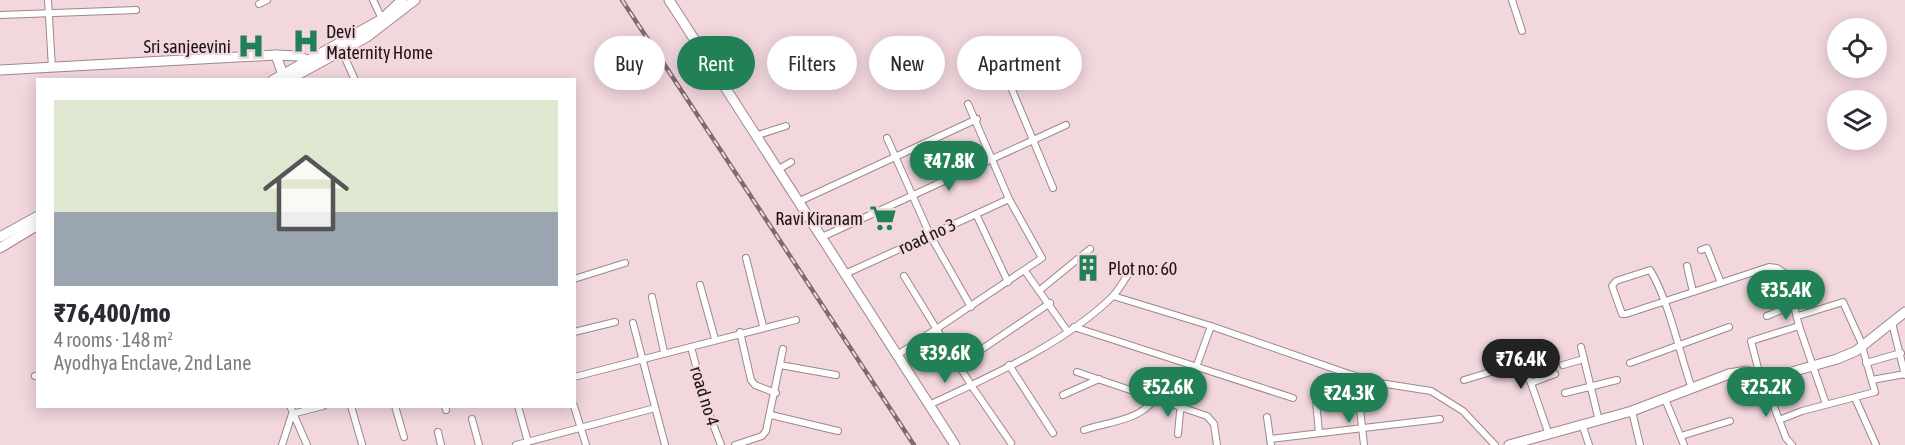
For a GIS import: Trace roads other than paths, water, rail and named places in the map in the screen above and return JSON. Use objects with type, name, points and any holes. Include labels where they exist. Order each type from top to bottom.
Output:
[{"type":"street","points":[[48,0],[52,68]]},
{"type":"street","points":[[259,4],[267,0]]},
{"type":"street","points":[[373,0],[382,19]]},
{"type":"street","points":[[341,48],[382,19],[402,0]]},
{"type":"street","points":[[276,55],[281,78],[391,21],[415,0]]},
{"type":"street","points":[[669,0],[758,135],[896,356],[956,445]]},
{"type":"street","points":[[1512,0],[1522,32]]},
{"type":"street","points":[[0,15],[136,10]]},
{"type":"street","points":[[341,48],[354,78]]},
{"type":"street","points":[[0,70],[276,55],[299,56],[312,63]]},
{"type":"street","points":[[1012,90],[1053,188]]},
{"type":"street","points":[[896,356],[1042,258],[1009,199],[977,118],[968,104]]},
{"type":"street","points":[[800,201],[977,118]]},
{"type":"street","points":[[822,237],[1066,125]]},
{"type":"street","points":[[758,135],[786,126]]},
{"type":"street","points":[[887,138],[930,235],[970,307]]},
{"type":"street","points":[[779,169],[791,162]]},
{"type":"street","name":"road no 3","points":[[844,274],[1009,199]]},
{"type":"street","points":[[976,214],[1008,282]]},
{"type":"street","points":[[0,237],[36,217]]},
{"type":"street","points":[[0,248],[36,226]]},
{"type":"street","points":[[1701,250],[1707,248],[1721,283]]},
{"type":"street","points":[[1040,290],[1090,249]]},
{"type":"street","points":[[746,258],[763,326]]},
{"type":"street","points":[[576,278],[625,263]]},
{"type":"street","points":[[1687,266],[1694,292]]},
{"type":"street","points":[[1692,389],[1663,300],[1650,270],[1616,281],[1612,286],[1622,314],[1663,300],[1770,267],[1777,268],[1786,274],[1796,304],[1799,326],[1826,404]]},
{"type":"street","points":[[1025,271],[1071,330],[1293,398]]},
{"type":"street","points":[[928,405],[971,385],[1071,330],[1113,296],[1130,271]]},
{"type":"street","points":[[904,276],[971,385],[1011,443]]},
{"type":"street","points":[[700,285],[715,339]]},
{"type":"street","points":[[1113,296],[1211,326],[1349,374],[1380,383],[1431,391],[1463,411],[1495,445]]},
{"type":"street","points":[[652,297],[664,352]]},
{"type":"street","points":[[1779,420],[1826,404],[1875,392],[1862,345],[1843,302],[1798,316]]},
{"type":"street","points":[[960,364],[1050,303]]},
{"type":"street","points":[[1767,316],[1796,304]]},
{"type":"street","points":[[1509,445],[1534,441],[1548,432],[1632,411],[1739,372],[1762,377],[1812,366],[1856,351],[1905,312]]},
{"type":"street","points":[[576,376],[763,326],[796,320]]},
{"type":"street","points":[[576,332],[615,322]]},
{"type":"street","points":[[633,323],[665,445]]},
{"type":"street","points":[[1872,380],[1905,375],[1903,354],[1892,323]]},
{"type":"street","points":[[1178,434],[1182,407],[1211,326]]},
{"type":"street","points":[[1792,445],[1779,420],[1762,377],[1751,341],[1799,326]]},
{"type":"street","points":[[1630,363],[1729,327]]},
{"type":"street","points":[[740,332],[751,380],[755,385],[776,393]]},
{"type":"street","name":"road no 4","points":[[691,347],[708,411],[721,445]]},
{"type":"street","points":[[1581,347],[1599,421]]},
{"type":"street","points":[[735,445],[762,436],[766,431],[776,393],[783,349]]},
{"type":"street","points":[[1866,363],[1903,354]]},
{"type":"street","points":[[1563,365],[1584,359]]},
{"type":"street","points":[[1464,380],[1521,363],[1531,383],[1548,432]]},
{"type":"street","points":[[780,365],[836,375]]},
{"type":"street","points":[[1009,365],[1053,433]]},
{"type":"street","points":[[1077,372],[1211,419],[1217,445]]},
{"type":"street","points":[[1531,383],[1555,374]]},
{"type":"street","points":[[1064,395],[1100,379]]},
{"type":"street","points":[[1565,393],[1617,380]]},
{"type":"street","points":[[1084,430],[1138,414],[1150,407],[1155,398]]},
{"type":"street","points":[[1855,398],[1876,445]]},
{"type":"street","points":[[1665,399],[1684,445]]},
{"type":"street","points":[[1316,400],[1319,433]]},
{"type":"street","points":[[1359,400],[1364,445]]},
{"type":"street","points":[[290,408],[307,445]]},
{"type":"street","points":[[292,414],[315,408]]},
{"type":"street","points":[[352,408],[362,444]]},
{"type":"street","points":[[396,408],[404,437]]},
{"type":"street","points":[[519,408],[528,442]]},
{"type":"street","points":[[575,408],[586,445]]},
{"type":"street","points":[[516,445],[655,408]]},
{"type":"street","points":[[1632,411],[1640,445]]},
{"type":"street","points":[[282,445],[292,414]]},
{"type":"street","points":[[771,415],[838,431]]},
{"type":"street","points":[[1267,417],[1271,442],[1361,427],[1440,419]]},
{"type":"street","points":[[472,419],[479,445]]},
{"type":"street","points":[[1681,436],[1730,421]]},
{"type":"street","points":[[1582,424],[1589,445]]},
{"type":"street","points":[[438,432],[441,445]]},
{"type":"railway","points":[[622,0],[914,445]]},
{"type":"place","name":"Devi Maternity Home","points":[[306,41]]},
{"type":"place","name":"Sri sanjeevini","points":[[251,46]]},
{"type":"place","name":"Ravi Kiranam","points":[[883,218]]},
{"type":"place","name":"Plot no: 60","points":[[1088,268]]}]
